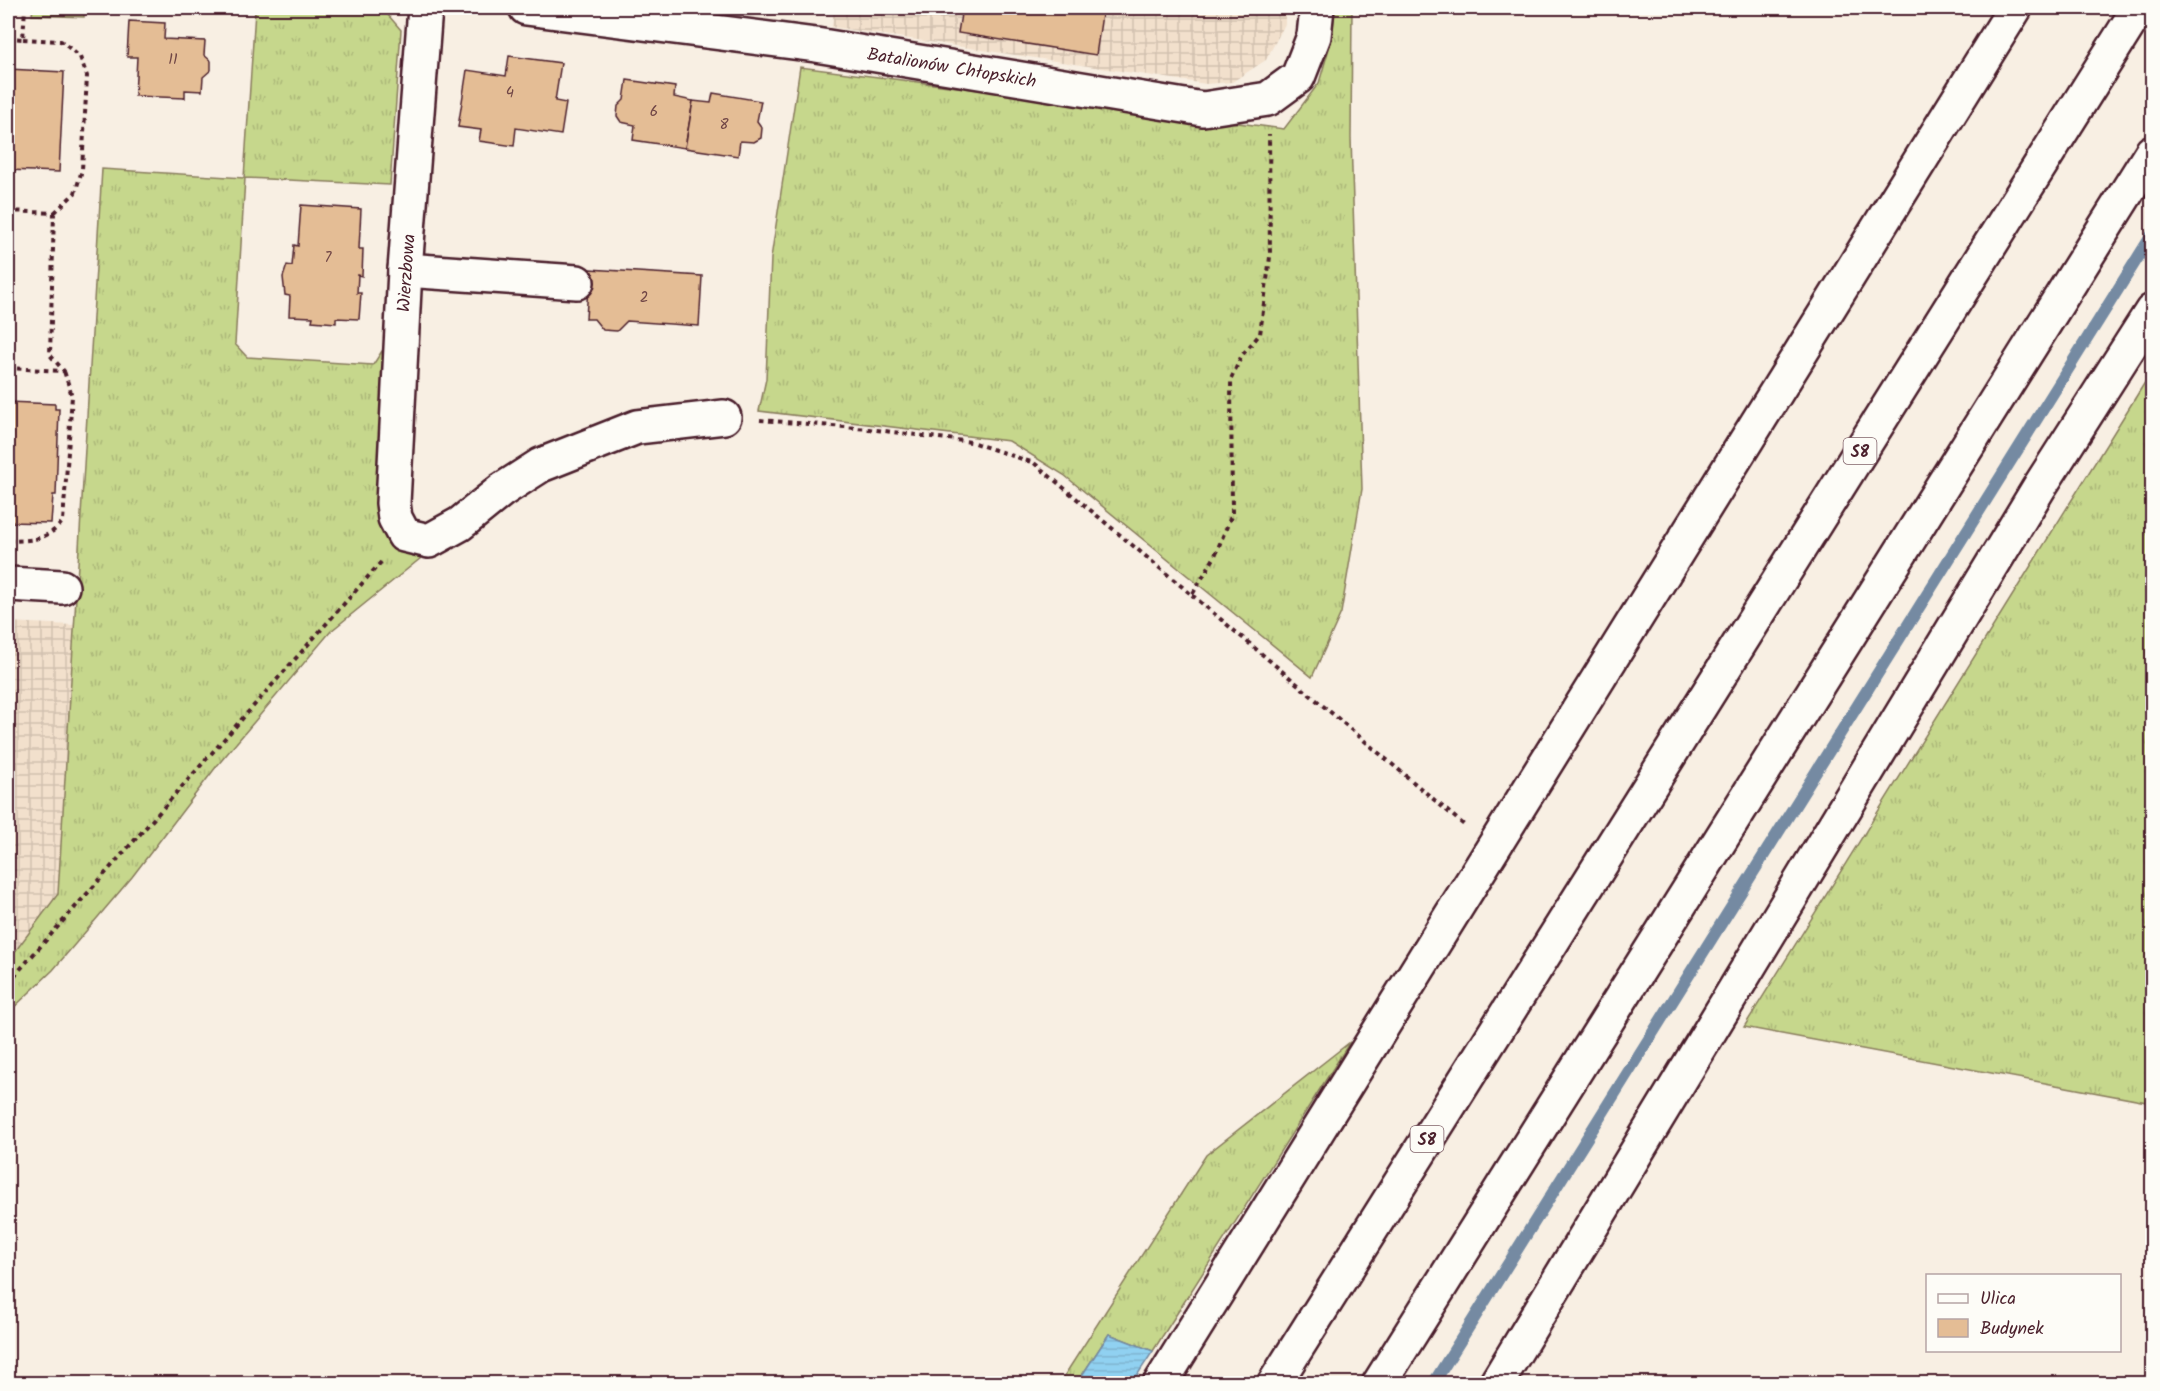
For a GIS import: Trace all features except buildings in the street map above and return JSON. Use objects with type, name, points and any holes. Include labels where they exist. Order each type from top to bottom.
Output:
[{"type":"main road","name":"Wierzbowa","points":[[404,536],[395,518],[393,503],[405,270],[425,8]]},
{"type":"main road","name":"Batalionów Chłopskich","points":[[526,8],[816,45],[1203,109],[1268,99],[1298,77],[1314,36],[1317,8]]},
{"type":"main road","points":[[1160,1383],[2015,8]]},
{"type":"main road","name":"S8","points":[[1274,1383],[2139,8]]},
{"type":"main road","points":[[1379,1383],[2152,152]]},
{"type":"main road","points":[[405,270],[577,282]]},
{"type":"main road","points":[[1496,1383],[2040,486],[2152,311]]},
{"type":"main road","points":[[404,536],[429,541],[460,524],[502,490],[541,465],[637,427],[724,417]]},
{"type":"main road","points":[[8,584],[62,587]]},
{"type":"path","points":[[23,39],[25,8]]},
{"type":"path","points":[[8,38],[61,41],[80,57],[87,76],[82,170],[75,193],[54,213],[50,355],[64,370],[72,396],[63,521],[53,534],[33,539],[8,541]]},
{"type":"path","points":[[1192,595],[1214,558],[1232,514],[1231,379],[1242,355],[1260,334],[1270,257],[1268,99]]},
{"type":"path","points":[[8,211],[54,213]]},
{"type":"path","points":[[8,368],[64,370]]},
{"type":"path","points":[[724,417],[869,429],[971,442],[1034,464],[1493,849]]},
{"type":"path","points":[[8,983],[404,536]]},
{"type":"shaded area","points":[[834,8],[1285,8],[1285,24],[1266,60],[1232,82],[1206,84],[832,27]]},
{"type":"shaded area","points":[[8,622],[74,625],[58,894],[8,961]]},
{"type":"green space","points":[[33,8],[84,8],[84,17],[32,15]]},
{"type":"green space","points":[[259,8],[382,8],[401,30],[390,185],[245,178],[235,344],[247,357],[373,365],[382,351],[393,349],[382,523],[421,558],[331,631],[216,767],[132,877],[53,970],[8,1013],[8,961],[58,894],[102,169],[244,178],[255,11]]},
{"type":"green space","points":[[1335,8],[1352,8],[1351,138],[1362,489],[1341,613],[1312,677],[1064,475],[1009,441],[759,411],[766,379],[771,258],[800,67],[1284,129],[1319,83],[1332,38]]},
{"type":"green space","points":[[2152,371],[2152,1103],[1744,1027]]},
{"type":"green space","points":[[1350,1042],[1153,1351],[1109,1334],[1077,1383],[1059,1384],[1206,1155]]},
{"type":"water","points":[[1109,1334],[1153,1351],[1132,1383],[1077,1383]]},
{"type":"waterway","points":[[1433,1384],[2152,235]]}]
